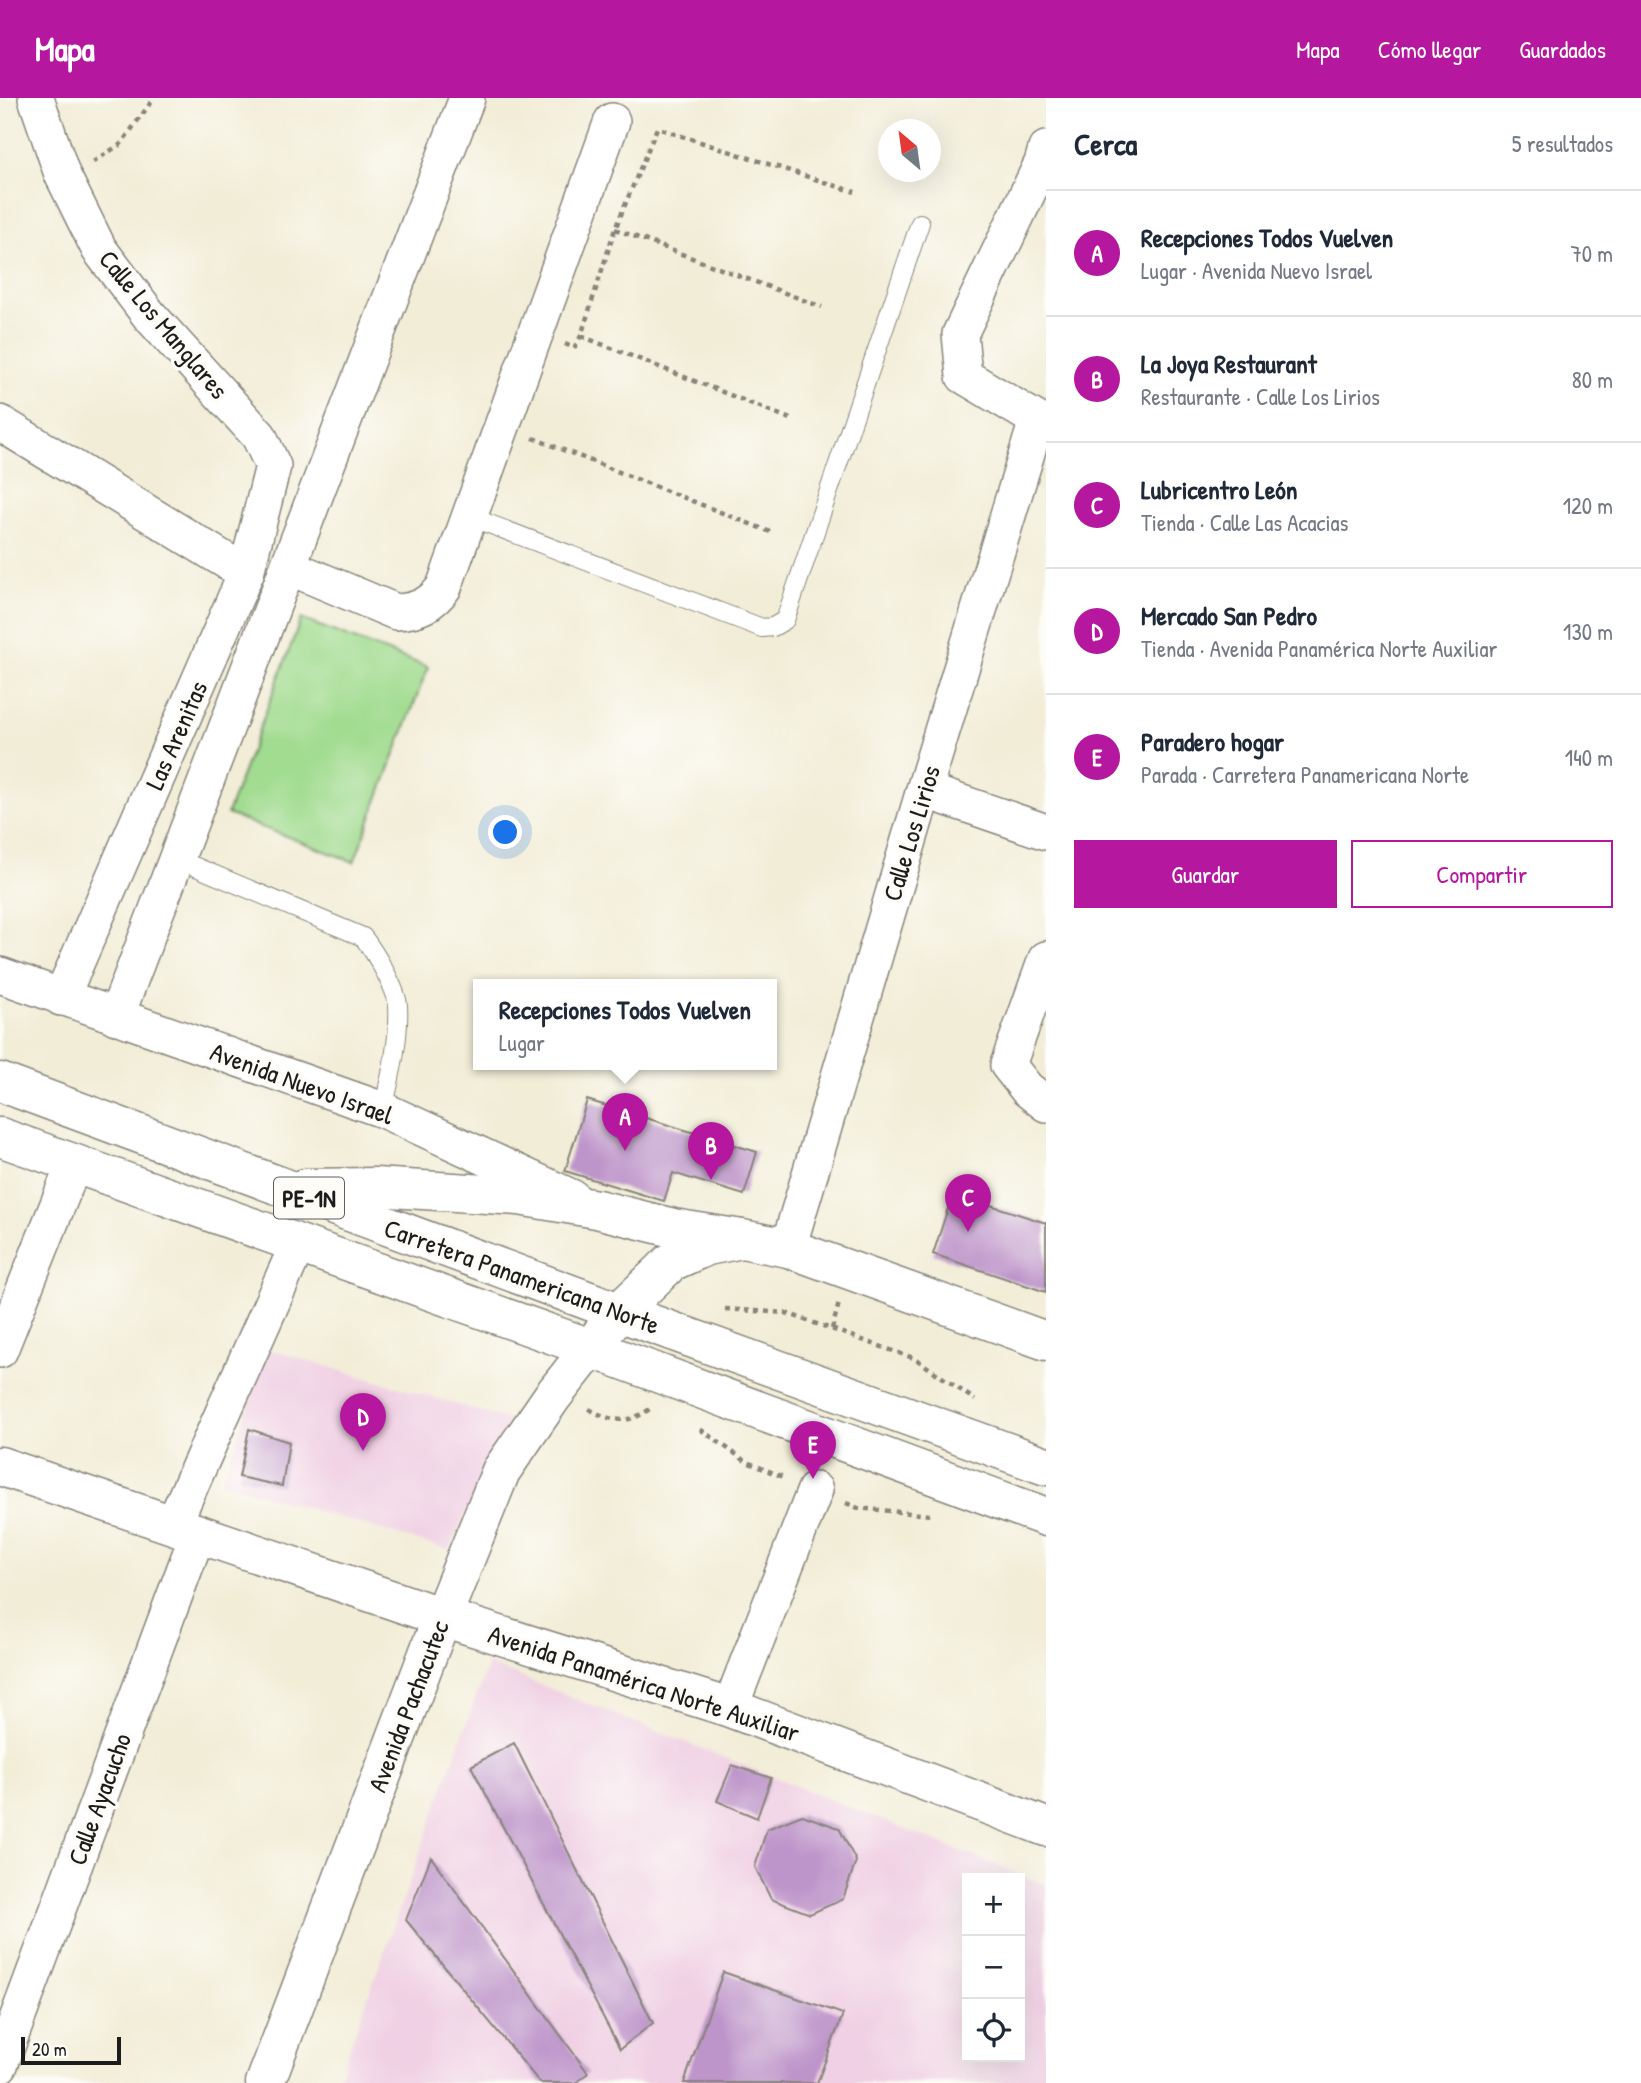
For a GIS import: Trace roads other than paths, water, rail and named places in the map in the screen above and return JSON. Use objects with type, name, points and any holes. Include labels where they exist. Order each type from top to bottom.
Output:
[{"type":"main road","name":"Carretera Panamericana Norte","points":[[0,1082],[619,1312],[1046,1466]]},
{"type":"main road","name":"Carretera Panamericana Norte","points":[[0,1137],[590,1348],[1046,1517]]},
{"type":"main road","points":[[282,1188],[375,1187],[519,1195],[597,1209],[673,1228],[788,1248],[1046,1340]]},
{"type":"main road","name":"Avenida Pachacutec","points":[[265,2083],[500,1471],[556,1391],[619,1312],[671,1262],[707,1246],[742,1239]]},
{"type":"main road","name":"Avenida Panamérica Norte Auxiliar","points":[[0,1466],[442,1617],[730,1708],[1046,1827]]},
{"type":"street","name":"Calle Los Manglares","points":[[36,98],[61,174],[99,249],[149,316],[259,436],[273,466]]},
{"type":"street","points":[[116,1017],[467,98]]},
{"type":"street","points":[[289,567],[396,612],[428,605],[444,587],[612,121]]},
{"type":"street","points":[[1042,423],[964,376],[960,334],[1045,159]]},
{"type":"street","points":[[0,423],[246,573]]},
{"type":"street","name":"Calle Los Lirios","points":[[788,1248],[924,790],[1042,423]]},
{"type":"street","name":"Las Arenitas","points":[[61,998],[246,573],[273,466]]},
{"type":"street","points":[[924,790],[1046,832]]},
{"type":"street","points":[[1046,959],[1008,1065],[1027,1089],[1046,1104]]},
{"type":"street","name":"Avenida Nuevo Israel","points":[[0,975],[383,1110],[597,1209]]},
{"type":"street","points":[[0,1350],[74,1164]]},
{"type":"street","name":"Calle Ayacucho","points":[[0,2066],[186,1529],[298,1244]]},
{"type":"street","points":[[730,1708],[815,1490]]},
{"type":"lane","points":[[471,517],[761,628],[773,627],[785,620],[920,223]]},
{"type":"lane","points":[[177,859],[363,937],[376,954],[398,1004],[393,1064],[383,1110]]},
{"type":"place","name":"Recepciones Todos Vuelven","points":[[625,1151]]},
{"type":"place","name":"La Joya Restaurant","points":[[711,1180]]},
{"type":"place","name":"Lubricentro León","points":[[968,1232]]},
{"type":"place","name":"Mercado San Pedro","points":[[363,1451]]},
{"type":"place","name":"Paradero hogar","points":[[813,1479]]}]
